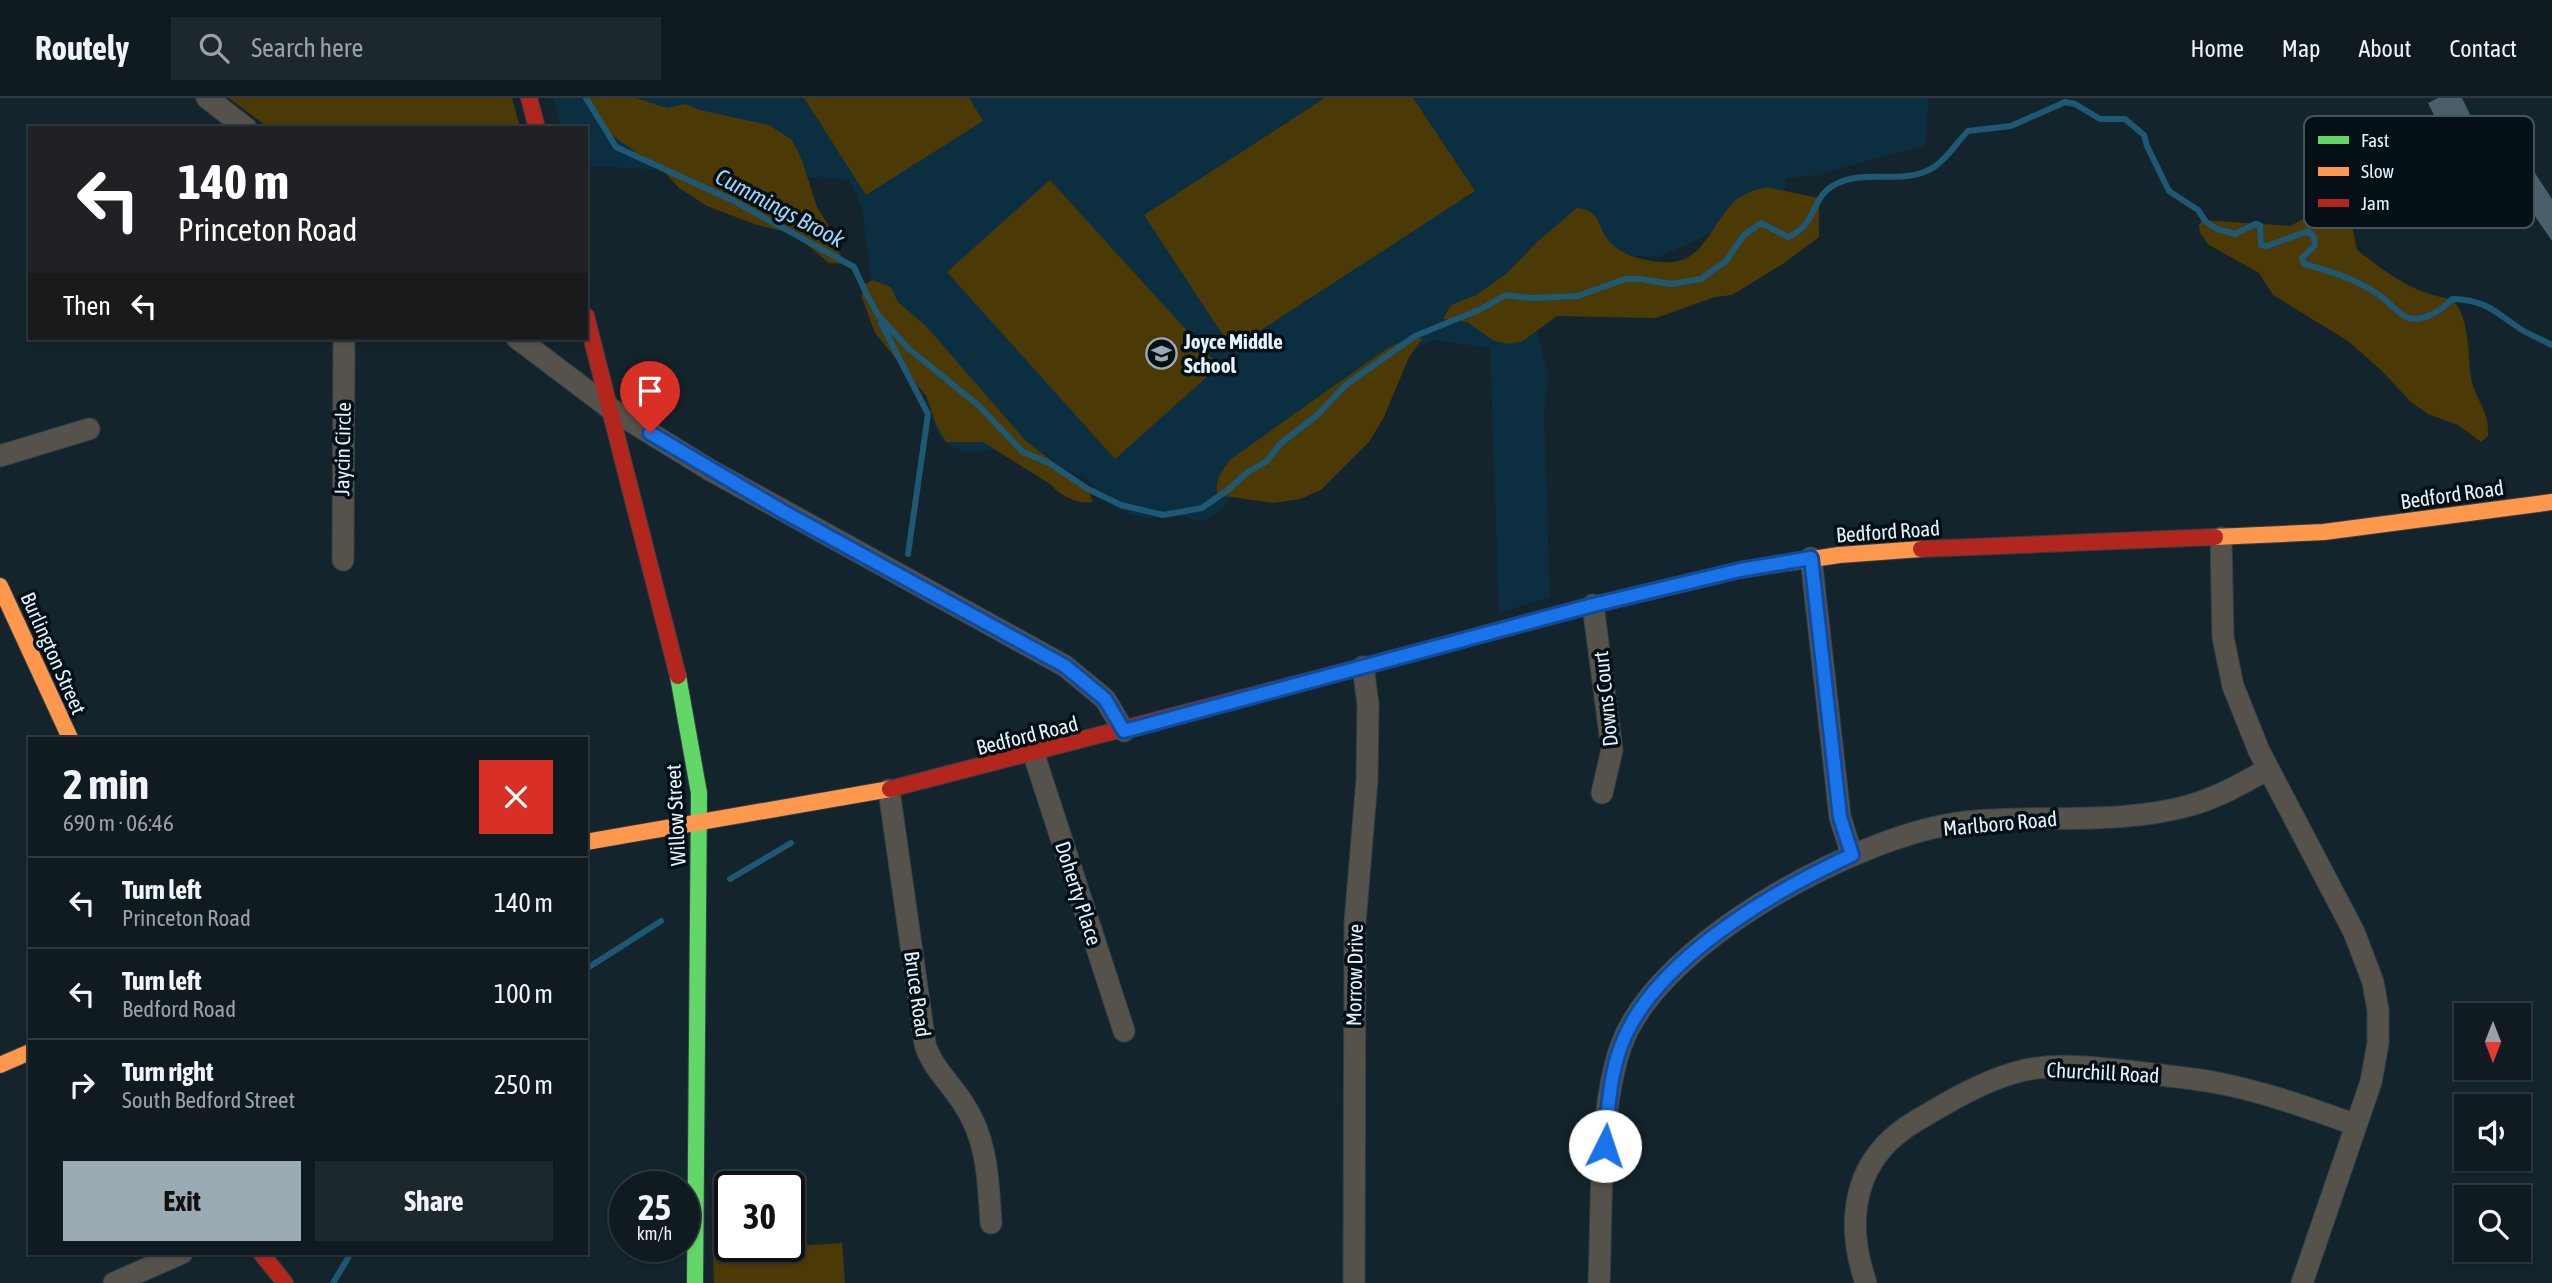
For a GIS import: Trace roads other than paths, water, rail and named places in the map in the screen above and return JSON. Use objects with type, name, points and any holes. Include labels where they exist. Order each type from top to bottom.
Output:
[{"type":"street","points":[[207,98],[243,126]]},
{"type":"street","points":[[529,98],[536,126]]},
{"type":"street","name":"Willow Street","points":[[588,323],[677,669],[697,782],[700,822],[695,1283]]},
{"type":"street","name":"Jaycin Circle","points":[[343,560],[344,340]]},
{"type":"street","points":[[520,340],[611,409],[742,488],[1065,666],[1105,699],[1124,731]]},
{"type":"street","points":[[0,456],[89,429]]},
{"type":"street","name":"Bedford Road","points":[[588,842],[889,790],[1034,755],[1593,605],[1727,572],[1811,558],[1920,550],[2324,532],[2552,502]]},
{"type":"street","points":[[2221,538],[2222,626],[2229,672],[2250,732],[2344,912],[2373,982],[2378,1010],[2378,1043],[2371,1082],[2302,1283]]},
{"type":"street","points":[[1811,558],[1840,817],[1852,855]]},
{"type":"street","name":"Burlington Street","points":[[0,586],[69,737]]},
{"type":"street","name":"Downs Court","points":[[1593,605],[1612,750],[1602,793]]},
{"type":"street","name":"Morrow Drive","points":[[1354,1283],[1355,923],[1367,780],[1367,704],[1363,667]]},
{"type":"street","name":"Doherty Place","points":[[1034,755],[1124,1031]]},
{"type":"street","name":"Marlboro Road","points":[[1600,1283],[1608,1104],[1614,1069],[1629,1028],[1652,994],[1728,927],[1784,888],[1852,855],[1951,824],[2097,817],[2180,807],[2224,793],[2268,769]]},
{"type":"street","name":"Bruce Road","points":[[889,790],[925,1044],[930,1057],[964,1104],[982,1140],[986,1156],[991,1223]]},
{"type":"street","points":[[0,1065],[28,1053]]},
{"type":"street","name":"Churchill Road","points":[[1866,1283],[1859,1259],[1854,1218],[1863,1182],[1879,1152],[1901,1131],[1940,1107],[1981,1085],[2017,1072],[2069,1066],[2212,1082],[2299,1105],[2356,1125]]},
{"type":"street","points":[[114,1283],[177,1255]]},
{"type":"street","points":[[263,1255],[285,1283]]},
{"type":"waterway","name":"Cummings Brook","points":[[586,98],[616,147],[734,201],[854,267],[867,295]]},
{"type":"waterway","points":[[866,293],[878,315],[909,349],[978,405],[1023,452],[1049,463],[1088,489],[1121,505],[1163,515],[1202,508],[1229,489],[1248,472],[1267,461],[1281,443],[1316,416],[1346,385],[1415,336],[1479,310],[1506,295],[1531,298],[1578,296],[1625,279],[1671,284],[1701,279],[1726,261],[1744,235],[1761,223],[1788,237],[1798,231],[1810,218],[1822,195],[1838,183],[1861,177],[1899,177],[1923,173],[1944,159],[1968,131],[2011,126],[2065,102],[2075,104],[2100,119],[2125,119],[2144,135],[2169,191],[2198,210],[2206,222],[2217,229],[2235,234],[2255,224],[2260,225],[2261,245],[2267,246],[2308,231],[2314,237],[2315,245],[2302,258],[2304,264],[2361,284],[2409,318],[2427,316],[2452,299],[2464,300],[2490,308],[2522,330],[2552,345]]},
{"type":"waterway","name":"Cummings Brook","points":[[881,323],[928,414],[908,554]]},
{"type":"waterway","name":"Cummings Brook","points":[[730,879],[791,843]]},
{"type":"waterway","name":"Cummings Brook","points":[[588,968],[661,921]]},
{"type":"waterway","name":"Cummings Brook","points":[[333,1283],[350,1255]]},
{"type":"place","name":"Joyce Middle School","points":[[1161,353]]}]
